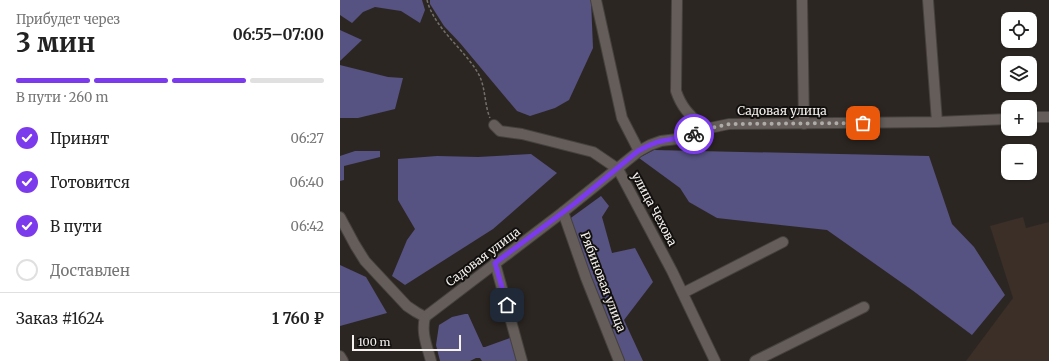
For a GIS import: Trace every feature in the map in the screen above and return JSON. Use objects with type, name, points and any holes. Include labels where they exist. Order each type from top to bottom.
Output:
[{"type":"street","points":[[596,0],[622,118],[638,151]]},
{"type":"street","points":[[677,0],[676,90],[679,102],[684,110],[705,129]]},
{"type":"street","points":[[802,0],[804,124]]},
{"type":"street","points":[[928,0],[937,122]]},
{"type":"street","points":[[1037,117],[1049,116]]},
{"type":"street","name":"Садовая улица","points":[[425,317],[563,212],[618,169],[638,151],[661,141],[686,138],[705,129],[730,124],[937,122],[1001,119]]},
{"type":"street","name":"улица Чехова","points":[[494,125],[500,131],[522,134],[593,152],[618,169],[683,293],[715,361]]},
{"type":"street","name":"Рябиновая улица","points":[[563,212],[586,278],[619,361]]},
{"type":"street","points":[[340,217],[365,261],[407,306],[425,317],[423,326],[424,338],[431,361]]},
{"type":"street","points":[[683,293],[782,242]]},
{"type":"street","points":[[495,263],[522,361]]},
{"type":"street","points":[[755,361],[864,307]]},
{"type":"street","points":[[340,356],[343,361]]},
{"type":"path","points":[[427,0],[441,27],[473,65],[480,76],[489,115],[494,125]]},
{"type":"shaded area","points":[[340,0],[422,0],[425,10],[420,23],[401,11],[375,7],[363,12],[352,23],[340,15]]},
{"type":"shaded area","points":[[430,0],[591,0],[593,48],[569,100],[555,108],[530,116],[517,111],[444,26],[430,4]]},
{"type":"shaded area","points":[[340,30],[362,40],[340,61]]},
{"type":"shaded area","points":[[340,65],[388,77],[403,78],[395,109],[358,118],[340,118]]},
{"type":"shaded area","points":[[654,150],[929,156],[952,224],[974,247],[1005,295],[972,335],[912,290],[827,230],[717,218],[689,202],[680,188],[639,158]]},
{"type":"shaded area","points":[[355,151],[380,151],[380,157],[344,166],[344,180],[340,181],[340,156]]},
{"type":"shaded area","points":[[531,154],[557,173],[493,229],[405,285],[392,276],[407,240],[415,229],[398,200],[398,159],[437,156],[478,157]]},
{"type":"shaded area","points":[[601,196],[609,206],[602,217],[612,253],[635,248],[653,282],[624,320],[643,361],[625,361],[568,220]]},
{"type":"shaded area","points":[[1023,217],[1026,228],[1049,222],[1049,361],[966,361],[1013,298],[990,226]]},
{"type":"shaded area","points":[[340,265],[366,277],[387,313],[340,326]]},
{"type":"shaded area","points":[[468,314],[483,347],[510,338],[517,361],[482,361],[480,358],[476,358],[470,361],[440,361],[436,345],[439,325],[452,317]]},
{"type":"way so far","points":[[694,134],[705,129],[730,124],[863,123]]},
{"type":"route","points":[[507,305],[495,263],[574,204],[638,151],[661,141],[686,138],[694,134]]}]
